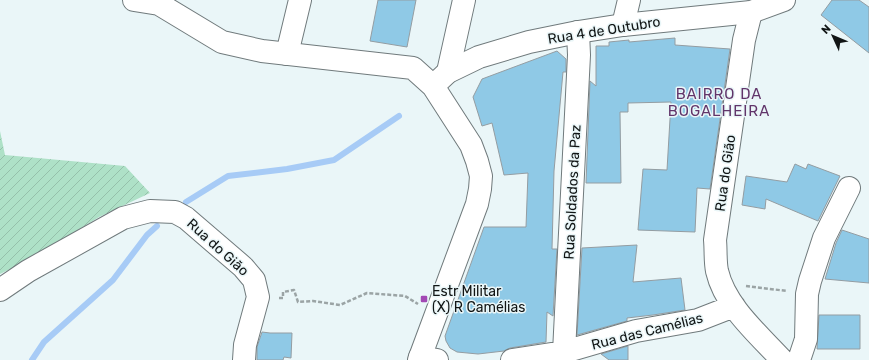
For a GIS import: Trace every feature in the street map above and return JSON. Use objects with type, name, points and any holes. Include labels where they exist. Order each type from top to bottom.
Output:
[{"type":"street","points":[[137,0],[159,4],[222,42],[262,51],[413,68],[440,79]]},
{"type":"street","points":[[286,54],[300,0]]},
{"type":"street","points":[[425,359],[436,314],[477,204],[480,189],[480,176],[477,161],[440,79],[464,0]]},
{"type":"street","points":[[623,25],[629,0]]},
{"type":"street","name":"Rua 4 de Outubro","points":[[440,79],[479,57],[529,42],[623,25],[751,12],[784,0]]},
{"type":"street","name":"Rua do Gião","points":[[751,12],[744,40],[715,240],[717,270],[724,291],[734,306],[748,324],[782,360]]},
{"type":"street","name":"Rua Soldados da Paz","points":[[564,352],[579,55],[578,32]]},
{"type":"street","points":[[799,360],[806,339],[807,294],[824,238],[849,188]]},
{"type":"street","name":"Rua do Gião","points":[[0,290],[28,271],[123,218],[150,211],[175,212],[192,223],[243,267],[254,280],[258,297],[245,345],[244,360]]},
{"type":"street","name":"Rua das Camélias","points":[[512,360],[564,352],[636,331],[698,320],[734,306]]},
{"type":"path","points":[[722,283],[807,294]]},
{"type":"path","points":[[298,302],[313,301],[340,305],[367,292],[405,296],[436,314]]},
{"type":"green space","points":[[0,131],[5,155],[125,166],[150,193],[99,217],[31,259],[0,274]]},
{"type":"building","points":[[378,0],[416,0],[407,47],[370,41]]},
{"type":"building","points":[[832,0],[859,0],[869,7],[869,53],[821,15]]},
{"type":"building","points":[[675,38],[675,45],[730,49],[710,189],[697,188],[695,232],[638,230],[643,169],[667,170],[671,102],[628,103],[628,112],[620,112],[621,183],[586,183],[590,81],[596,86],[596,46],[609,46],[609,42],[629,40],[629,42]]},
{"type":"building","points":[[557,51],[566,59],[566,72],[563,72],[554,171],[552,249],[557,249],[553,316],[547,312],[546,342],[510,348],[504,351],[478,354],[457,352],[450,348],[445,336],[484,227],[526,227],[528,173],[504,175],[492,123],[482,126],[473,97],[482,79]]},
{"type":"building","points":[[795,164],[806,169],[808,164],[840,176],[818,221],[766,199],[765,209],[742,205],[746,176],[787,182]]},
{"type":"building","points":[[842,230],[869,239],[869,283],[825,279],[836,243]]},
{"type":"building","points":[[637,245],[633,282],[681,278],[685,310],[627,318],[627,321],[577,335],[582,248]]},
{"type":"building","points":[[819,315],[860,315],[860,349],[817,349]]},
{"type":"building","points":[[262,332],[292,333],[291,358],[284,357],[283,360],[257,360],[257,347]]},
{"type":"building","points":[[628,346],[628,360],[609,360],[601,354]]},
{"type":"waterway","points":[[186,202],[228,176],[287,169],[334,160],[399,116]]},
{"type":"waterway","points":[[32,360],[44,342],[113,280],[147,235],[157,226]]},
{"type":"place","name":"Estr Militar (X) R Camélias","points":[[424,299]]},
{"type":"district","name":"BAIRRO DA BOGALHEIRA","points":[[719,102]]}]
